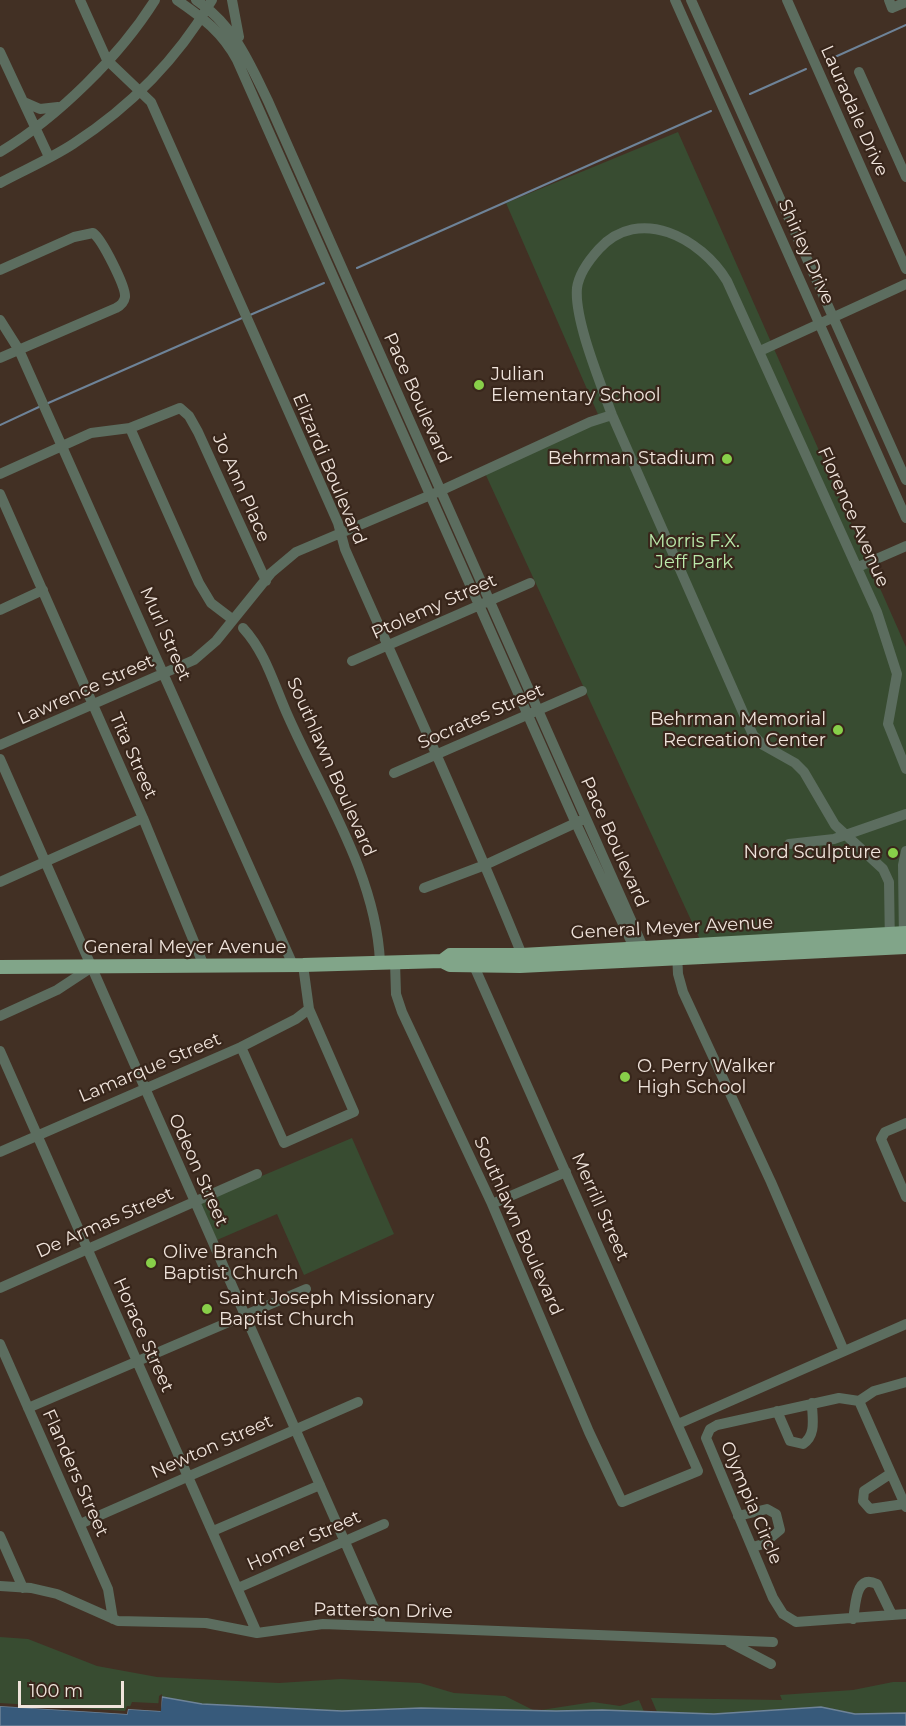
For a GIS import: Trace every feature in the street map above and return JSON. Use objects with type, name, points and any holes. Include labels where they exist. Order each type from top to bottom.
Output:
[{"type":"main road","name":"General Meyer Avenue","points":[[0,967],[298,965],[442,961],[450,965],[474,961],[521,961],[639,952],[900,940]]},
{"type":"street","name":"Elizardi Boulevard","points":[[80,0],[107,60],[152,102],[338,523],[339,533],[434,755],[485,864],[521,961]]},
{"type":"street","points":[[0,152],[35,128],[61,106],[107,60],[155,0]]},
{"type":"street","name":"Pace Boulevard","points":[[177,0],[207,8],[246,68],[639,952]]},
{"type":"street","name":"Pace Boulevard","points":[[196,0],[234,34],[241,46],[246,68]]},
{"type":"street","points":[[232,0],[241,46]]},
{"type":"street","name":"Shirley Drive","points":[[675,0],[906,518]]},
{"type":"street","name":"Shirley Drive","points":[[691,0],[906,480]]},
{"type":"street","name":"Lauradale Drive","points":[[787,0],[906,269]]},
{"type":"street","points":[[890,4],[906,2]]},
{"type":"street","points":[[0,183],[50,157],[89,133],[142,91],[207,8]]},
{"type":"street","points":[[0,52],[50,157]]},
{"type":"street","points":[[860,72],[906,177]]},
{"type":"street","points":[[711,82],[725,76]]},
{"type":"street","points":[[24,102],[45,110],[61,106]]},
{"type":"street","points":[[733,129],[747,123]]},
{"type":"street","points":[[900,940],[889,882],[884,869],[828,814],[804,772],[795,763],[763,745],[753,735],[612,415],[578,307],[578,285],[591,258],[603,244],[626,229],[651,227],[684,240],[719,267],[760,351],[906,284]]},
{"type":"street","points":[[0,270],[74,237],[93,232],[110,259],[125,295],[123,303],[116,308],[0,358]]},
{"type":"street","name":"Murl Street","points":[[0,320],[19,350],[41,397],[298,965],[309,1009],[354,1112],[284,1143],[241,1047]]},
{"type":"street","name":"Florence Avenue","points":[[760,351],[858,567],[895,662],[897,674],[888,724],[906,769]]},
{"type":"street","name":"Jo Ann Place","points":[[130,428],[172,410],[184,410],[204,445],[266,581]]},
{"type":"street","name":"Lawrence Street","points":[[0,745],[164,673],[204,652],[280,563],[296,552],[435,493],[590,422],[612,415]]},
{"type":"street","points":[[0,474],[62,445],[99,431],[130,428],[199,583],[211,603],[232,619]]},
{"type":"street","name":"Tita Street","points":[[0,494],[143,818],[204,966]]},
{"type":"street","points":[[858,567],[906,546]]},
{"type":"street","name":"Ptolemy Street","points":[[352,661],[530,583]]},
{"type":"street","points":[[0,610],[43,590]]},
{"type":"street","name":"Southlawn Boulevard","points":[[243,628],[265,659],[287,714],[362,876],[377,924],[380,962]]},
{"type":"street","name":"Socrates Street","points":[[394,773],[582,691]]},
{"type":"street","name":"Odeon Street","points":[[0,759],[143,1089],[382,1626]]},
{"type":"street","points":[[789,844],[816,843],[848,835],[906,814]]},
{"type":"street","points":[[0,882],[143,818]]},
{"type":"street","points":[[424,888],[485,864],[580,820]]},
{"type":"street","points":[[900,940],[903,865],[906,851]]},
{"type":"street","points":[[677,952],[683,992],[771,1182],[844,1352]]},
{"type":"street","name":"Merrill Street","points":[[474,961],[698,1471]]},
{"type":"street","name":"Southlawn Boulevard","points":[[395,962],[396,994],[400,1007],[492,1204],[589,1432],[622,1502],[698,1471]]},
{"type":"street","points":[[0,1016],[57,990],[92,967]]},
{"type":"street","name":"Lamarque Street","points":[[0,1152],[241,1047],[296,1019],[309,1009]]},
{"type":"street","name":"Horace Street","points":[[0,1051],[257,1633]]},
{"type":"street","points":[[906,1123],[885,1132],[881,1139],[906,1197]]},
{"type":"street","points":[[492,1204],[566,1172]]},
{"type":"street","name":"De Armas Street","points":[[0,1288],[257,1174]]},
{"type":"street","points":[[28,1408],[306,1289]]},
{"type":"street","points":[[678,1424],[906,1324]]},
{"type":"street","name":"Flanders Street","points":[[0,1344],[108,1589],[113,1619]]},
{"type":"street","points":[[890,1474],[864,1491],[863,1501],[870,1509],[905,1505],[858,1401],[874,1391],[906,1382]]},
{"type":"street","name":"Olympia Circle","points":[[858,1401],[839,1398],[717,1425],[710,1429],[705,1438],[773,1598],[787,1618],[796,1622],[906,1614]]},
{"type":"street","name":"Newton Street","points":[[80,1524],[186,1475],[358,1402]]},
{"type":"street","points":[[777,1411],[790,1441],[798,1445],[803,1444],[811,1438],[812,1403]]},
{"type":"street","points":[[213,1532],[320,1485]]},
{"type":"street","points":[[738,1516],[767,1509],[776,1514],[780,1530],[763,1544],[753,1547]]},
{"type":"street","name":"Homer Street","points":[[237,1588],[384,1524]]},
{"type":"street","points":[[0,1536],[22,1588]]},
{"type":"street","points":[[853,1619],[860,1585],[872,1582],[877,1584],[892,1615]]},
{"type":"street","name":"Patterson Drive","points":[[0,1587],[57,1594],[113,1619],[127,1622],[206,1623],[257,1633],[323,1624],[772,1642]]},
{"type":"street","points":[[723,1639],[766,1659],[771,1664]]},
{"type":"green space","name":"Morris F.X. Jeff Park","points":[[678,132],[906,647],[906,929],[702,944],[484,471],[600,419],[506,203]]},
{"type":"green space","points":[[352,1138],[394,1234],[304,1275],[277,1214],[217,1240],[200,1202]]},
{"type":"green space","points":[[0,1637],[28,1639],[97,1666],[157,1677],[279,1683],[341,1679],[420,1683],[454,1693],[505,1696],[535,1711],[593,1702],[620,1706],[639,1700],[645,1714],[549,1722],[132,1702],[127,1714],[0,1706]]},
{"type":"green space","points":[[893,1682],[906,1682],[906,1722],[660,1719],[651,1698],[782,1700],[780,1695],[853,1690]]},
{"type":"water","points":[[162,1697],[202,1704],[342,1711],[421,1708],[714,1714],[821,1707],[855,1714],[906,1713],[906,1726],[0,1726],[0,1706],[127,1714],[128,1709],[160,1711]]},
{"type":"pier","points":[[162,1694],[161,1711],[128,1709],[127,1714],[0,1706],[0,1703],[125,1711],[127,1706],[158,1708],[159,1696]]},
{"type":"waterway","points":[[826,61],[906,25]]},
{"type":"waterway","points":[[750,94],[806,69]]},
{"type":"waterway","points":[[357,268],[711,111]]},
{"type":"waterway","points":[[250,315],[324,283]]},
{"type":"waterway","points":[[46,404],[242,318]]},
{"type":"waterway","points":[[0,425],[41,406]]},
{"type":"place","name":"Julian Elementary School","points":[[479,385]]},
{"type":"place","name":"Behrman Stadium","points":[[727,459]]},
{"type":"place","name":"Behrman Memorial Recreation Center","points":[[838,730]]},
{"type":"place","name":"Nord Sculpture","points":[[893,853]]},
{"type":"place","name":"O. Perry Walker High School","points":[[625,1077]]},
{"type":"place","name":"Olive Branch Baptist Church","points":[[151,1263]]},
{"type":"place","name":"Saint Joseph Missionary Baptist Church","points":[[207,1309]]}]
